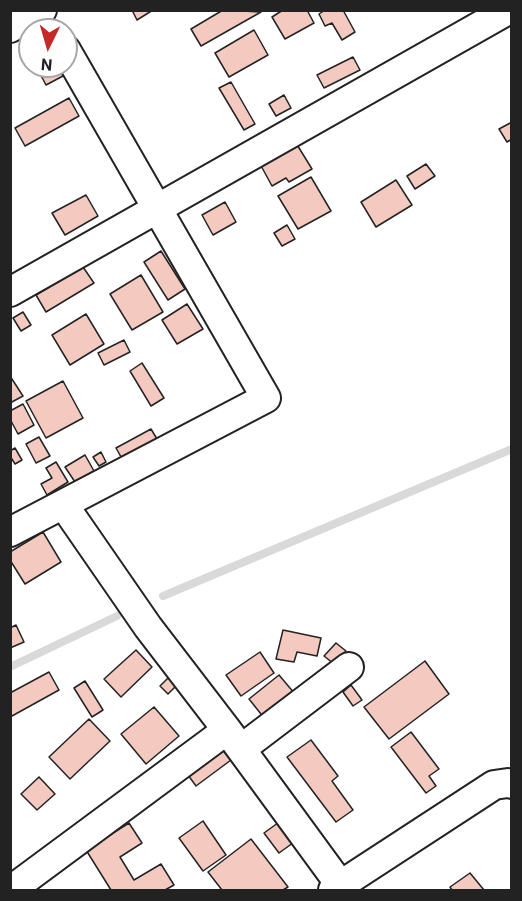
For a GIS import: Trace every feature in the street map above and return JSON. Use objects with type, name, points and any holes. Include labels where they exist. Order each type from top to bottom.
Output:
[{"type":"street","points":[[10,28],[43,10]]},
{"type":"street","points":[[10,292],[508,10]]},
{"type":"street","points":[[10,532],[266,398],[78,71]]},
{"type":"street","points":[[63,504],[148,627],[234,740],[339,889],[494,785],[512,784]]},
{"type":"street","points":[[11,891],[234,740],[349,667]]},
{"type":"building","points":[[132,10],[153,10],[137,20]]},
{"type":"building","points":[[223,10],[261,12],[201,46],[191,29]]},
{"type":"building","points":[[283,10],[307,10],[314,23],[285,39],[272,17]]},
{"type":"building","points":[[325,10],[343,10],[355,32],[342,40],[332,23],[325,26],[319,14]]},
{"type":"building","points":[[254,30],[268,55],[229,77],[215,53]]},
{"type":"building","points":[[353,57],[360,70],[324,88],[317,75]]},
{"type":"building","points":[[42,78],[59,78],[46,85]]},
{"type":"building","points":[[231,82],[255,124],[244,130],[219,88]]},
{"type":"building","points":[[284,95],[291,108],[276,116],[269,104]]},
{"type":"building","points":[[69,98],[79,116],[25,146],[15,128]]},
{"type":"building","points":[[512,122],[512,139],[507,142],[499,129]]},
{"type":"building","points":[[296,143],[312,169],[289,182],[286,178],[272,186],[260,164]]},
{"type":"building","points":[[426,164],[435,176],[415,189],[407,176]]},
{"type":"building","points":[[311,177],[331,211],[298,229],[278,196]]},
{"type":"building","points":[[396,180],[412,205],[376,227],[361,202]]},
{"type":"building","points":[[86,195],[98,216],[65,235],[52,213]]},
{"type":"building","points":[[225,202],[236,222],[213,235],[202,215]]},
{"type":"building","points":[[287,225],[295,239],[282,246],[274,233]]},
{"type":"building","points":[[161,251],[185,289],[168,300],[144,262]]},
{"type":"building","points":[[83,267],[94,283],[46,312],[36,295]]},
{"type":"building","points":[[141,275],[163,312],[132,330],[110,294]]},
{"type":"building","points":[[187,304],[203,329],[177,344],[162,320]]},
{"type":"building","points":[[23,312],[31,325],[21,331],[13,318]]},
{"type":"building","points":[[86,314],[104,344],[70,365],[52,335]]},
{"type":"building","points":[[124,340],[130,352],[104,365],[98,353]]},
{"type":"building","points":[[142,363],[164,398],[151,406],[130,371]]},
{"type":"building","points":[[10,376],[23,396],[10,403]]},
{"type":"building","points":[[63,381],[83,418],[46,438],[26,401]]},
{"type":"building","points":[[23,404],[34,425],[18,434],[10,419],[10,411]]},
{"type":"building","points":[[151,429],[160,444],[125,464],[116,448]]},
{"type":"building","points":[[39,437],[50,456],[36,463],[26,444]]},
{"type":"building","points":[[15,448],[22,460],[15,464],[10,451]]},
{"type":"building","points":[[101,452],[106,462],[99,466],[93,457]]},
{"type":"building","points":[[85,455],[94,471],[75,482],[65,467]]},
{"type":"building","points":[[56,462],[68,482],[47,495],[41,484],[52,478],[46,468]]},
{"type":"building","points":[[43,532],[61,562],[25,584],[10,560],[10,552]]},
{"type":"building","points":[[16,625],[24,642],[10,648],[10,628]]},
{"type":"building","points":[[283,630],[321,638],[317,656],[297,652],[294,662],[276,659]]},
{"type":"building","points":[[336,643],[346,651],[334,664],[324,656]]},
{"type":"building","points":[[136,650],[152,667],[121,697],[104,679]]},
{"type":"building","points":[[260,652],[274,673],[241,696],[226,675]]},
{"type":"building","points":[[425,661],[449,694],[389,739],[364,707]]},
{"type":"building","points":[[49,672],[59,690],[12,716],[10,693]]},
{"type":"building","points":[[173,673],[181,681],[168,694],[160,686]]},
{"type":"building","points":[[279,675],[295,694],[265,719],[249,699]]},
{"type":"building","points":[[85,681],[103,710],[92,717],[74,688]]},
{"type":"building","points":[[351,685],[362,700],[353,706],[343,692]]},
{"type":"building","points":[[154,707],[179,736],[146,764],[121,734]]},
{"type":"building","points":[[89,719],[110,741],[70,779],[49,757]]},
{"type":"building","points":[[411,732],[439,769],[429,776],[436,786],[426,793],[391,747]]},
{"type":"building","points":[[311,740],[338,776],[332,781],[353,810],[336,822],[287,757]]},
{"type":"building","points":[[222,749],[231,760],[196,786],[188,775]]},
{"type":"building","points":[[39,777],[55,794],[37,810],[21,794]]},
{"type":"building","points":[[282,820],[297,840],[279,853],[264,833]]},
{"type":"building","points":[[203,821],[226,855],[203,871],[179,838]]},
{"type":"building","points":[[129,823],[142,843],[120,857],[134,880],[161,864],[174,885],[165,890],[111,890],[86,850]]},
{"type":"building","points":[[251,839],[288,887],[283,890],[222,890],[208,872]]},
{"type":"building","points":[[470,873],[484,890],[452,890],[450,887]]},
{"type":"waterway","points":[[163,596],[512,449]]},
{"type":"waterway","points":[[10,667],[117,616]]}]
